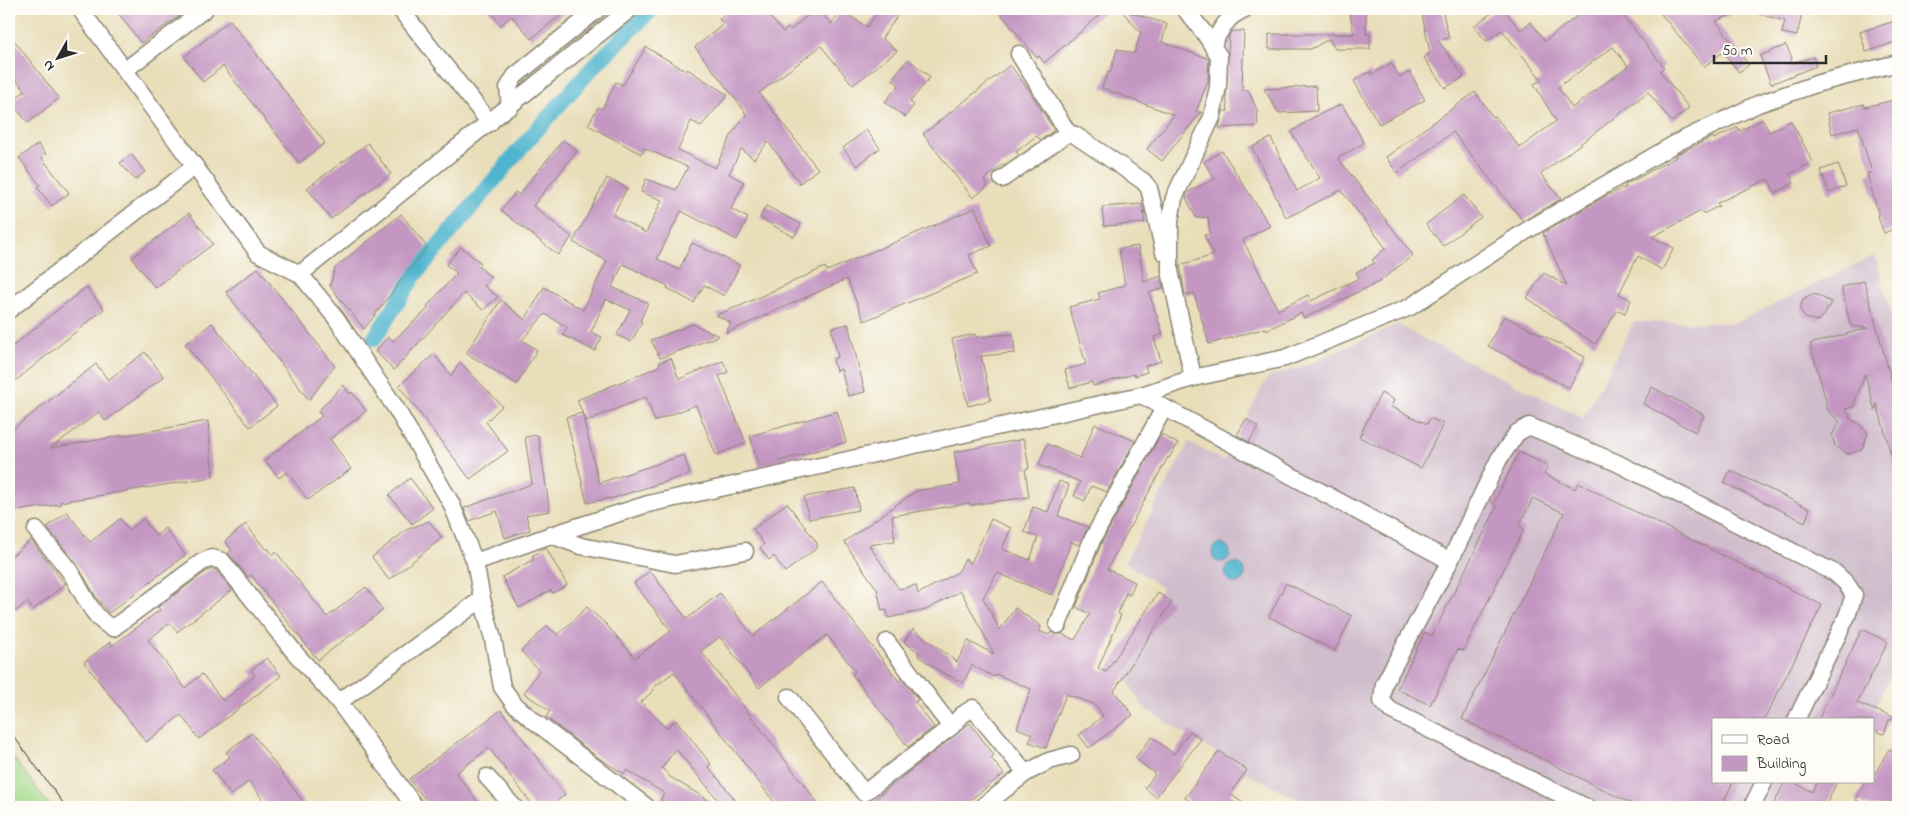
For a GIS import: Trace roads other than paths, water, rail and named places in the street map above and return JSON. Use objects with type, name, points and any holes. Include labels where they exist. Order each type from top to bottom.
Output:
[{"type":"street","points":[[80,9],[258,253],[300,274],[336,318],[397,410],[451,503],[475,562],[502,687],[514,704],[647,807]]},
{"type":"street","points":[[125,70],[205,9]]},
{"type":"street","points":[[400,9],[490,123]]},
{"type":"street","points":[[510,107],[508,88],[515,76],[598,9]]},
{"type":"street","points":[[300,274],[630,9]]},
{"type":"street","points":[[1170,271],[1170,221],[1174,198],[1212,117],[1218,86],[1218,56],[1205,34],[1185,9]]},
{"type":"street","points":[[1212,45],[1222,17],[1245,9]]},
{"type":"street","points":[[1019,54],[1068,133],[1075,135],[1144,181],[1149,188],[1170,271],[1193,378]]},
{"type":"street","points":[[475,562],[648,504],[1142,395],[1193,378],[1286,358],[1410,307],[1526,231],[1678,142],[1758,104],[1819,84],[1898,63]]},
{"type":"street","points":[[1002,179],[1068,133]]},
{"type":"street","points":[[9,310],[195,166]]},
{"type":"street","points":[[1142,395],[1450,561]]},
{"type":"street","points":[[1058,625],[1092,540],[1164,408]]},
{"type":"street","points":[[1586,807],[1390,710],[1382,701],[1384,684],[1450,561],[1499,459],[1517,433],[1529,426],[1616,462],[1835,573],[1846,583],[1854,595],[1847,616],[1797,718]]},
{"type":"street","points":[[36,530],[66,566],[89,604],[105,625],[113,628],[202,562],[212,558],[222,561],[295,653],[339,702],[415,807]]},
{"type":"street","points":[[551,535],[581,546],[675,564],[745,551]]},
{"type":"street","points":[[339,702],[482,599]]},
{"type":"street","points":[[887,642],[956,721]]},
{"type":"street","points":[[789,697],[864,793],[973,708],[1026,773]]},
{"type":"street","points":[[982,807],[1026,773],[1049,761],[1071,755]]},
{"type":"street","points":[[487,777],[514,807]]},
{"type":"street","points":[[1752,807],[1763,784]]},
{"type":"water","points":[[1221,544],[1227,547],[1230,553],[1227,559],[1221,562],[1215,559],[1212,553],[1215,547]]},
{"type":"water","points":[[1235,563],[1242,566],[1245,573],[1242,580],[1235,583],[1228,580],[1225,573],[1228,566]]},
{"type":"waterway","points":[[374,339],[414,276],[519,150],[593,67],[652,9]]},
{"type":"tram line","points":[[9,730],[66,807]]}]
